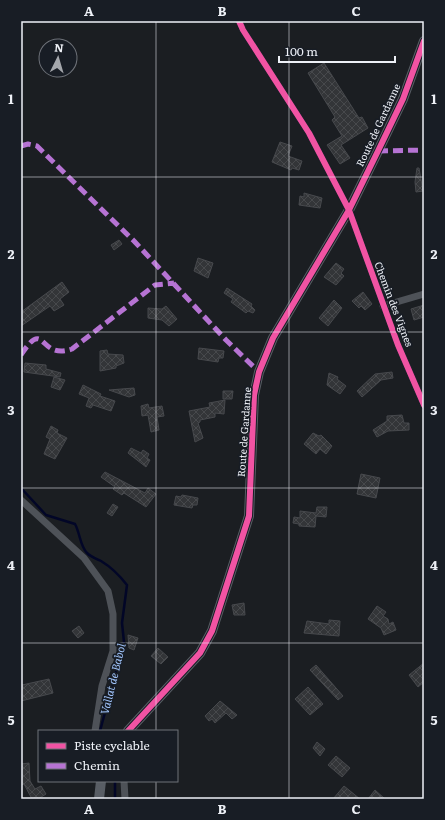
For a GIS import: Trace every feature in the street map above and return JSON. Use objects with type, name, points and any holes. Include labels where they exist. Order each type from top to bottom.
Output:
[{"type":"street","name":"Chemin des Vignes","points":[[239,21],[243,30],[309,133],[349,210],[383,306],[424,404]]},
{"type":"street","name":"Route de Gardanne","points":[[129,730],[200,653],[212,632],[249,516],[254,395],[259,372],[273,338],[349,210],[403,99],[424,41]]},
{"type":"street","points":[[383,306],[424,294]]},
{"type":"street","points":[[21,500],[84,558],[108,591],[113,614],[114,651],[102,686],[95,730]]},
{"type":"street","points":[[99,799],[101,782]]},
{"type":"street","points":[[124,782],[125,799]]},
{"type":"building","points":[[324,63],[359,118],[362,117],[368,128],[341,145],[350,158],[340,164],[327,145],[342,136],[332,120],[335,117],[308,73]]},
{"type":"building","points":[[280,142],[292,146],[288,156],[302,161],[299,170],[292,168],[291,170],[272,162]]},
{"type":"building","points":[[417,168],[419,168],[423,191],[416,192],[415,182]]},
{"type":"building","points":[[304,193],[322,198],[320,208],[299,205],[300,196],[304,197]]},
{"type":"building","points":[[119,240],[122,244],[114,250],[111,245]]},
{"type":"building","points":[[198,258],[213,263],[208,278],[194,271]]},
{"type":"building","points":[[336,263],[344,269],[341,273],[344,276],[336,285],[324,277]]},
{"type":"building","points":[[62,282],[69,292],[60,299],[64,305],[54,311],[50,306],[21,326],[21,312]]},
{"type":"building","points":[[227,288],[252,304],[251,306],[255,310],[253,313],[248,311],[246,313],[231,302],[233,299],[224,293]]},
{"type":"building","points":[[363,292],[372,304],[365,310],[361,306],[359,308],[352,301]]},
{"type":"building","points":[[334,300],[342,308],[328,326],[319,318]]},
{"type":"building","points":[[424,305],[424,317],[414,320],[411,309]]},
{"type":"building","points":[[166,306],[177,319],[169,326],[162,320],[148,318],[148,308],[162,309]]},
{"type":"building","points":[[199,348],[224,351],[223,358],[219,358],[218,362],[198,359]]},
{"type":"building","points":[[107,350],[108,354],[123,355],[124,363],[116,366],[116,368],[100,371],[100,351]]},
{"type":"building","points":[[25,363],[46,365],[46,369],[61,373],[60,377],[24,372]]},
{"type":"building","points":[[392,372],[393,378],[381,380],[362,397],[357,391],[375,374]]},
{"type":"building","points":[[329,373],[338,377],[337,379],[346,386],[340,394],[327,385]]},
{"type":"building","points":[[54,377],[65,380],[60,390],[51,387]]},
{"type":"building","points":[[83,385],[101,394],[100,396],[115,401],[111,411],[93,405],[91,408],[86,406],[89,398],[79,394]]},
{"type":"building","points":[[134,388],[135,395],[129,397],[109,390]]},
{"type":"building","points":[[223,391],[233,391],[232,399],[223,399]]},
{"type":"building","points":[[225,400],[224,414],[215,413],[215,417],[200,420],[198,423],[203,438],[195,442],[189,411],[210,407],[209,403]]},
{"type":"building","points":[[148,404],[149,408],[162,406],[164,416],[157,417],[159,430],[151,432],[148,415],[142,416],[141,406]]},
{"type":"building","points":[[402,415],[404,423],[409,423],[409,430],[388,431],[377,437],[373,430],[387,421],[387,416]]},
{"type":"building","points":[[51,426],[58,430],[57,433],[67,438],[55,459],[44,454],[50,439],[46,437]]},
{"type":"building","points":[[313,433],[319,436],[321,435],[332,446],[326,454],[320,449],[316,454],[304,444]]},
{"type":"building","points":[[131,448],[141,453],[143,450],[149,454],[147,458],[150,460],[146,467],[128,453]]},
{"type":"building","points":[[105,472],[145,493],[148,488],[156,494],[146,507],[124,493],[122,495],[113,489],[115,487],[101,477]]},
{"type":"building","points":[[361,474],[380,478],[376,498],[357,494]]},
{"type":"building","points":[[182,495],[198,498],[197,505],[193,505],[192,508],[174,505],[176,496],[181,497]]},
{"type":"building","points":[[113,504],[118,507],[112,516],[107,513]]},
{"type":"building","points":[[317,507],[327,507],[326,517],[316,516],[315,527],[299,526],[299,524],[293,523],[294,517],[300,518],[300,511],[316,513]]},
{"type":"building","points":[[244,603],[245,615],[234,615],[232,605]]},
{"type":"building","points":[[377,606],[386,612],[383,616],[388,619],[389,624],[393,622],[396,630],[384,635],[381,628],[368,619]]},
{"type":"building","points":[[329,620],[340,621],[339,636],[304,633],[307,621],[329,624]]},
{"type":"building","points":[[79,626],[84,633],[78,638],[72,631]]},
{"type":"building","points":[[128,635],[138,638],[134,650],[129,648]]},
{"type":"building","points":[[158,648],[168,657],[161,664],[151,656]]},
{"type":"building","points":[[424,663],[424,682],[418,687],[409,675]]},
{"type":"building","points":[[316,665],[343,696],[338,700],[310,670]]},
{"type":"building","points":[[49,679],[53,693],[21,701],[22,685]]},
{"type":"building","points":[[308,687],[323,704],[310,715],[295,699]]},
{"type":"building","points":[[220,701],[237,715],[232,719],[226,713],[215,723],[212,719],[209,721],[205,716]]},
{"type":"building","points":[[317,742],[325,749],[320,756],[313,748]]},
{"type":"building","points":[[336,756],[350,768],[342,777],[328,765]]},
{"type":"building","points":[[29,763],[30,781],[35,789],[41,786],[46,794],[38,799],[32,799],[24,784],[21,785],[21,764]]},
{"type":"building","points":[[344,786],[360,799],[333,799]]},
{"type":"building","points":[[375,790],[385,799],[368,799]]},
{"type":"waterway","name":"Vallat de Babol","points":[[21,488],[46,515],[75,524],[83,547],[87,553],[108,566],[127,585],[122,623],[124,642],[100,730]]},
{"type":"waterway","name":"Vallat de Babol","points":[[115,782],[115,799]]},
{"type":"marked path","points":[[21,146],[28,144],[37,146],[134,241],[226,340],[259,372]]},
{"type":"marked path","points":[[378,151],[424,150]]},
{"type":"marked path","points":[[21,355],[29,344],[35,339],[39,339],[53,350],[61,351],[72,349],[155,285],[174,283]]},
{"type":"cycle path","points":[[239,21],[243,30],[309,133],[349,210],[398,345],[424,405]]},
{"type":"cycle path","points":[[129,730],[200,653],[212,631],[249,516],[254,395],[259,372],[273,338],[349,210],[403,99],[424,41]]}]
